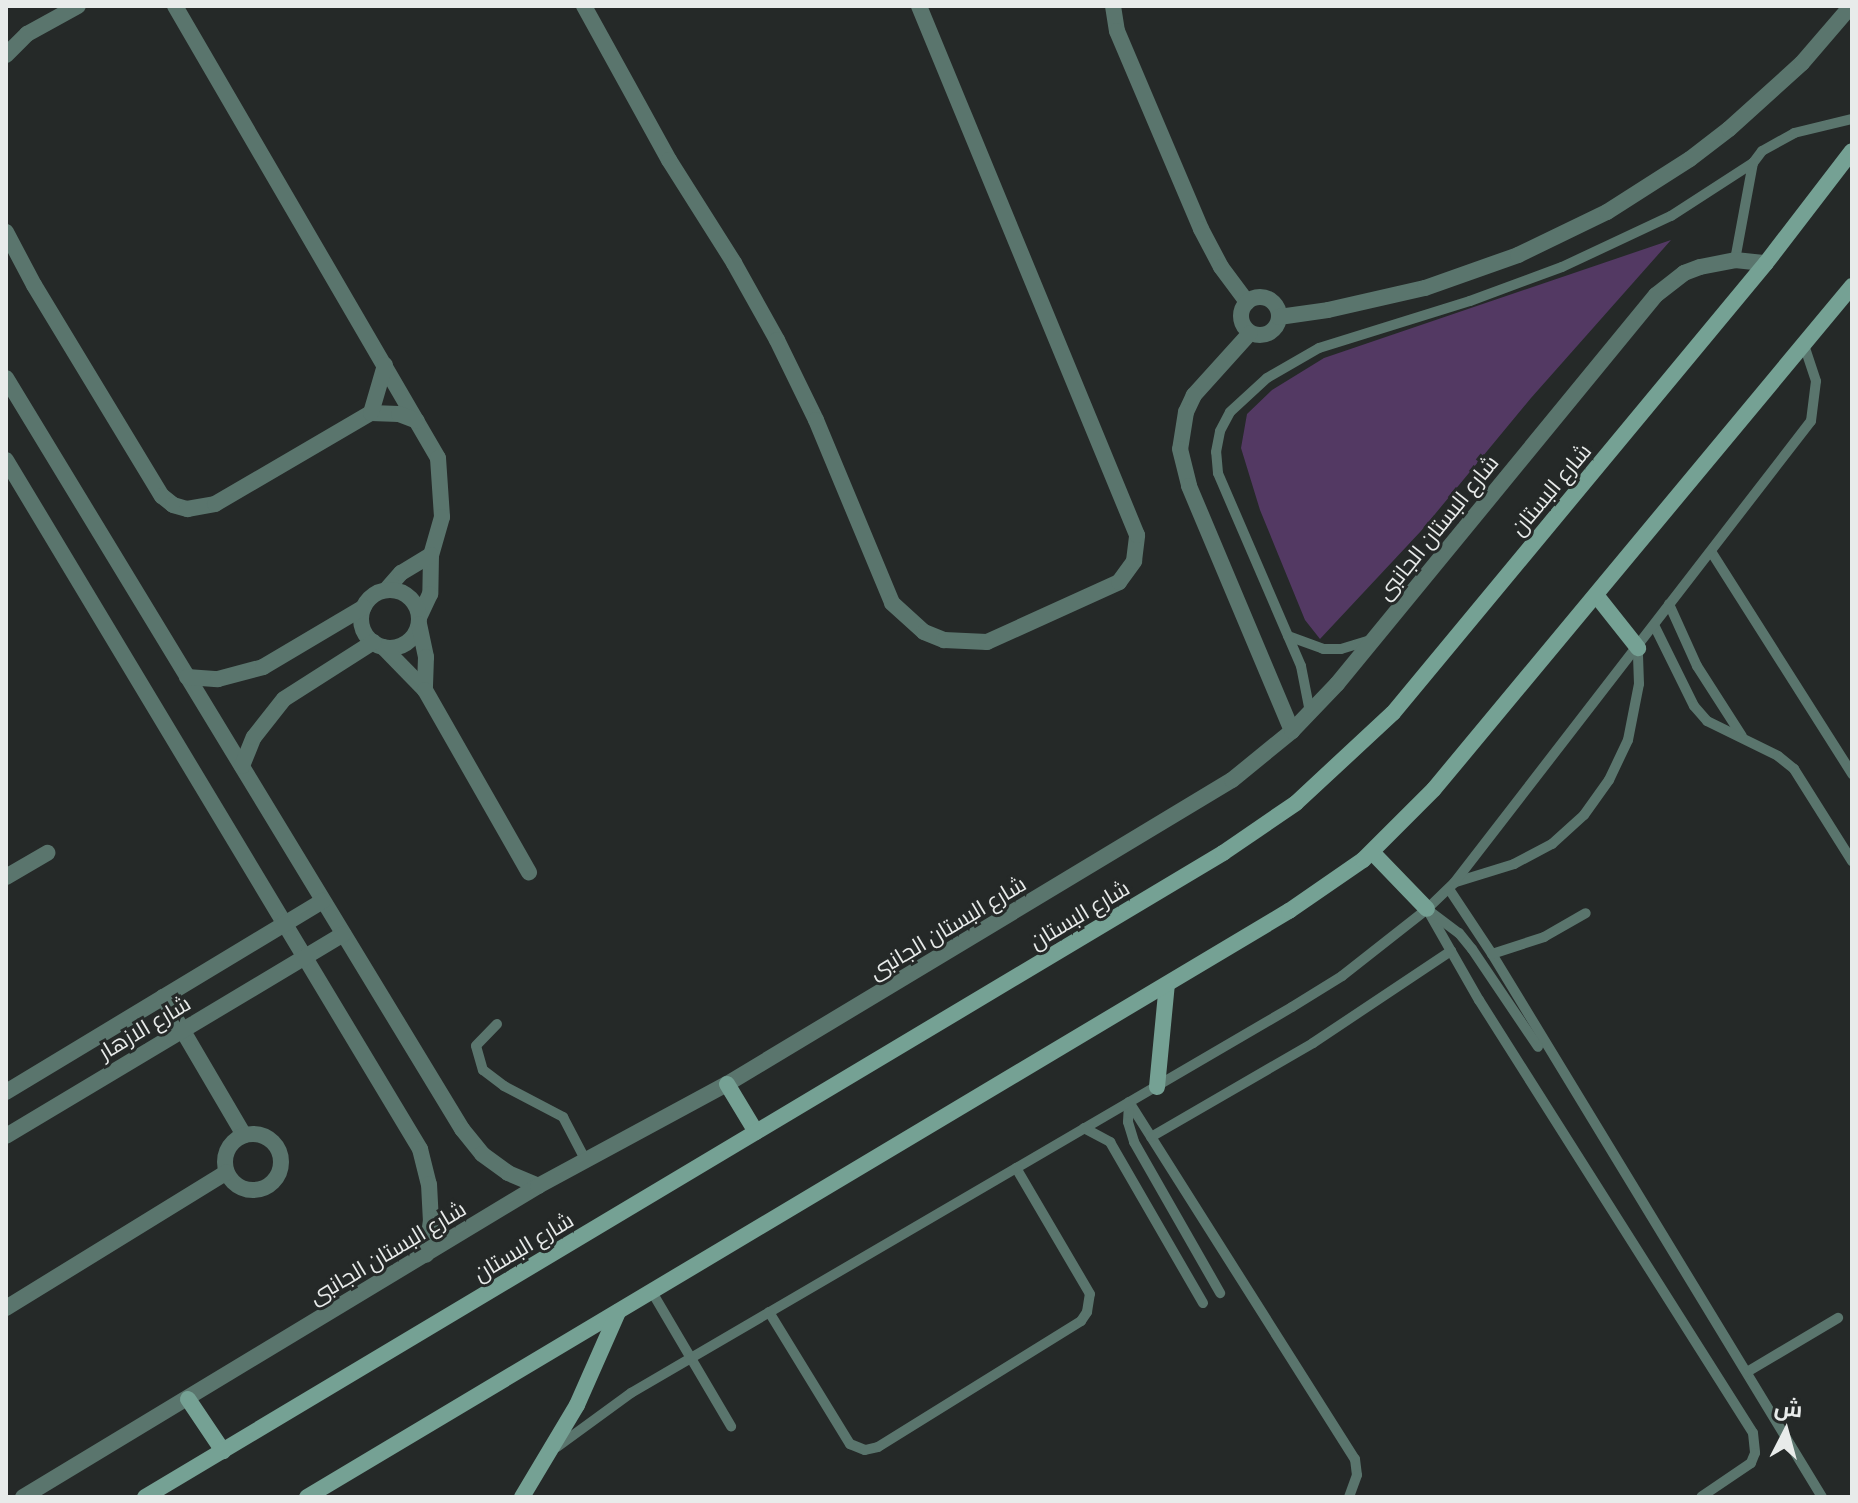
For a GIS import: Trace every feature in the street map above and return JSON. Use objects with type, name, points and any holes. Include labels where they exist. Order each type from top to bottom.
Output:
[{"type":"street","points":[[6,55],[27,34],[78,6]]},
{"type":"street","points":[[175,6],[438,458],[442,478],[442,517],[431,555],[432,581],[419,621],[406,643],[378,644],[284,699],[254,737],[242,766]]},
{"type":"street","points":[[584,6],[669,160],[734,263],[777,340],[816,420],[892,603],[924,632],[965,643],[987,642],[1119,582],[1134,561],[1137,535],[919,6]]},
{"type":"street","points":[[1113,6],[1117,31],[1201,229],[1221,267],[1247,302]]},
{"type":"street","points":[[1279,317],[1377,300],[1436,284],[1518,255],[1607,212],[1690,159],[1739,121],[1802,63],[1851,6]]},
{"type":"street","name":"شارع البستان","points":[[145,1497],[1223,853],[1330,774],[1393,713],[1766,263],[1849,158]]},
{"type":"street","points":[[6,232],[18,258],[162,496],[173,505],[187,509],[215,504],[371,413],[399,414],[417,421]]},
{"type":"street","name":"شارع البستان الجانبى","points":[[23,1497],[538,1186],[727,1084],[1200,802],[1310,714],[1656,295],[1684,273],[1735,260],[1766,263]]},
{"type":"street","points":[[307,1497],[1313,896],[1372,852],[1434,789],[1852,286]]},
{"type":"street","points":[[1261,297],[1271,300],[1279,317],[1271,332],[1260,336],[1250,333],[1240,318],[1247,302],[1261,297]]},
{"type":"street","points":[[1250,333],[1194,395],[1186,412],[1180,449],[1189,486],[1292,731]]},
{"type":"street","points":[[371,413],[385,365]]},
{"type":"street","points":[[6,378],[462,1129],[490,1161],[538,1186]]},
{"type":"street","points":[[6,460],[420,1149],[429,1184],[431,1220],[426,1255]]},
{"type":"street","points":[[187,677],[218,679],[263,667],[364,607],[401,573],[431,555]]},
{"type":"street","points":[[386,590],[405,594],[417,608],[426,657],[425,690]]},
{"type":"street","points":[[1596,595],[1638,648]]},
{"type":"street","points":[[364,607],[363,626],[425,690],[529,872]]},
{"type":"street","points":[[1372,852],[1427,909]]},
{"type":"street","points":[[6,877],[47,853]]},
{"type":"street","name":"شارع الازهار","points":[[6,1092],[323,901]]},
{"type":"street","name":"شارع الازهار","points":[[6,1136],[343,934]]},
{"type":"street","points":[[1157,1087],[1167,984]]},
{"type":"street","points":[[163,997],[244,1135]]},
{"type":"street","points":[[727,1084],[756,1132]]},
{"type":"street","points":[[259,1134],[272,1141],[280,1153],[281,1167],[275,1180],[263,1188],[249,1190],[236,1184],[227,1172],[225,1157],[232,1144],[244,1135],[259,1134]]},
{"type":"street","points":[[6,1308],[227,1172]]},
{"type":"street","points":[[522,1497],[577,1405],[618,1312]]},
{"type":"street","points":[[188,1399],[223,1451]]},
{"type":"lane","points":[[1310,714],[1303,674],[1218,473],[1216,452],[1220,431],[1230,412],[1244,397],[1280,370],[1319,348],[1516,285],[1607,248],[1671,216],[1753,163],[1776,141],[1852,119]]},
{"type":"lane","points":[[1735,260],[1753,163]]},
{"type":"lane","points":[[543,1458],[607,1408],[1342,976],[1427,909],[1452,886],[1811,421],[1816,381],[1803,342]]},
{"type":"lane","points":[[1712,553],[1852,774]]},
{"type":"lane","points":[[1669,604],[1710,690],[1744,738]]},
{"type":"lane","points":[[1654,625],[1694,706],[1721,731],[1744,738],[1794,769],[1852,861]]},
{"type":"lane","points":[[1288,636],[1305,644],[1332,649],[1360,645],[1376,637]]},
{"type":"lane","points":[[1452,886],[1514,864],[1552,844],[1584,815],[1609,780],[1628,740],[1639,684],[1638,648]]},
{"type":"lane","points":[[1452,886],[1822,1497]]},
{"type":"lane","points":[[1427,909],[1753,1433],[1755,1453],[1751,1463],[1701,1497]]},
{"type":"lane","points":[[1427,909],[1459,933],[1472,949],[1538,1047]]},
{"type":"lane","points":[[1492,954],[1544,937],[1586,913]]},
{"type":"lane","points":[[1151,1137],[1313,1043],[1451,951]]},
{"type":"lane","points":[[497,1024],[476,1046],[483,1070],[504,1086],[563,1117],[585,1159]]},
{"type":"lane","points":[[1129,1102],[1355,1459],[1355,1483],[1349,1497]]},
{"type":"lane","points":[[1129,1102],[1128,1122],[1134,1142],[1220,1293]]},
{"type":"lane","points":[[1084,1128],[1110,1142],[1203,1303]]},
{"type":"lane","points":[[769,1312],[850,1444],[865,1450],[878,1447],[1081,1321],[1087,1312],[1090,1294],[1016,1168]]},
{"type":"lane","points":[[652,1292],[731,1426]]},
{"type":"lane","points":[[1747,1372],[1838,1318]]},
{"type":"building","points":[[1671,240],[1531,398],[1421,531],[1320,639],[1305,620],[1260,510],[1241,448],[1247,414],[1272,390],[1324,358]]}]
